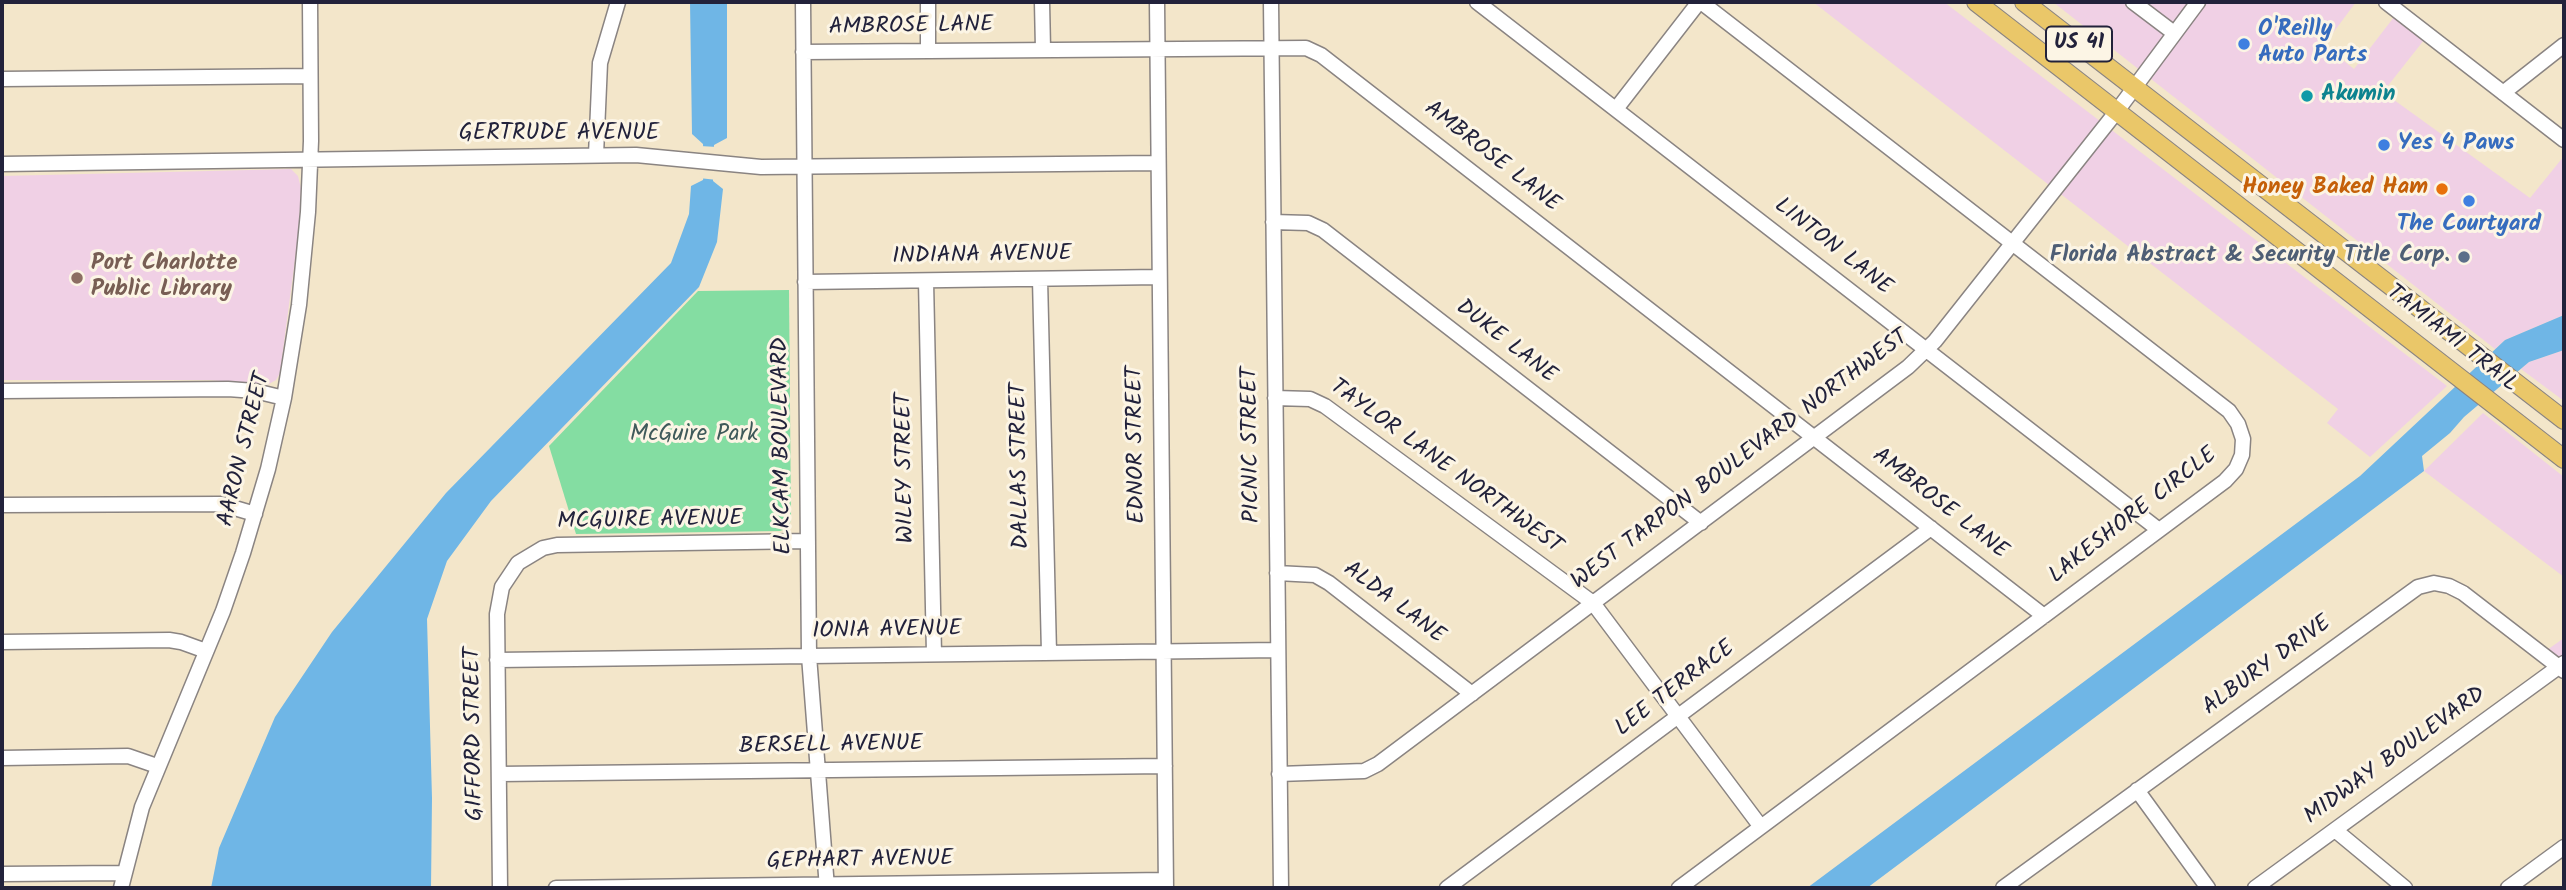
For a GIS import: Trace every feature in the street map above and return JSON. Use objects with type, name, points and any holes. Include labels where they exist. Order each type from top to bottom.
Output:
[{"type":"main road","name":"TAMIAMI TRAIL","points":[[1976,2],[2564,459]]},
{"type":"main road","name":"TAMIAMI TRAIL","points":[[2024,2],[2564,420]]},
{"type":"street","name":"AARON STREET","points":[[121,888],[142,807],[157,766],[223,611],[268,469],[284,398],[304,267],[310,159],[310,2]]},
{"type":"street","points":[[596,155],[600,63],[618,2]]},
{"type":"street","name":"ELKCAM BOULEVARD","points":[[803,2],[809,656],[826,887]]},
{"type":"street","points":[[928,2],[928,51]]},
{"type":"street","points":[[1042,2],[1043,50]]},
{"type":"street","name":"EDNOR STREET","points":[[1157,2],[1166,884]]},
{"type":"street","name":"PICNIC STREET","points":[[1271,2],[1281,888]]},
{"type":"street","name":"LINTON LANE","points":[[1477,2],[2159,530]]},
{"type":"street","points":[[1616,109],[1700,2]]},
{"type":"street","name":"LAKESHORE CIRCLE","points":[[1679,888],[2225,481],[2236,470],[2242,455],[2243,439],[2238,424],[2229,411],[1700,2]]},
{"type":"street","points":[[2133,2],[2174,33]]},
{"type":"street","name":"WEST TARPON BOULEVARD NORTHWEST","points":[[1279,774],[1364,771],[1378,764],[1899,375],[1926,350],[2117,111],[2198,2]]},
{"type":"street","points":[[2390,3],[2564,140]]},
{"type":"street","points":[[2503,93],[2564,45]]},
{"type":"street","name":"AMBROSE LANE","points":[[803,52],[1306,48],[1321,55],[2044,616]]},
{"type":"street","points":[[2,79],[310,76]]},
{"type":"street","name":"GERTRUDE AVENUE","points":[[2,164],[596,155],[644,155],[723,164],[804,167],[1158,163]]},
{"type":"street","name":"DUKE LANE","points":[[1273,222],[1308,223],[1323,230],[1701,523]]},
{"type":"street","name":"INDIANA AVENUE","points":[[805,282],[1159,278]]},
{"type":"street","name":"DALLAS STREET","points":[[1040,279],[1049,653]]},
{"type":"street","name":"WILEY STREET","points":[[926,281],[934,654]]},
{"type":"street","points":[[2,391],[228,388],[284,398]]},
{"type":"street","name":"TAYLOR LANE NORTHWEST","points":[[1275,398],[1310,399],[1325,406],[1593,603],[1760,827]]},
{"type":"street","points":[[2,505],[221,504],[255,514]]},
{"type":"street","name":"LEE TERRACE","points":[[1447,888],[1931,528]]},
{"type":"street","name":"MCGUIRE AVENUE","points":[[506,580],[530,554],[557,545],[808,541]]},
{"type":"street","name":"ALDA LANE","points":[[1277,573],[1315,575],[1329,583],[1472,694]]},
{"type":"street","name":"GIFFORD STREET","points":[[500,888],[498,600],[506,580]]},
{"type":"street","name":"ALBURY DRIVE","points":[[2003,888],[2418,587],[2434,583],[2463,593],[2562,667]]},
{"type":"street","points":[[2,642],[169,640],[206,651]]},
{"type":"street","name":"IONIA AVENUE","points":[[498,660],[1278,650]]},
{"type":"street","name":"MIDWAY BOULEVARD","points":[[2255,888],[2562,667]]},
{"type":"street","points":[[2,758],[128,756],[157,766]]},
{"type":"street","name":"BERSELL AVENUE","points":[[499,774],[1164,766]]},
{"type":"street","points":[[2137,790],[2208,888]]},
{"type":"street","points":[[2335,830],[2405,888]]},
{"type":"street","points":[[2508,888],[2564,847]]},
{"type":"street","points":[[2,874],[123,873]]},
{"type":"street","name":"GEPHART AVENUE","points":[[556,888],[1166,884]]},
{"type":"shaded area","points":[[1813,2],[1944,2],[2447,386],[2370,457],[2327,423],[2338,409]]},
{"type":"shaded area","points":[[2053,2],[2356,2],[2324,45],[2354,69],[2394,17],[2424,40],[2383,92],[2530,198],[2564,156],[2564,315],[2505,340],[2495,349]]},
{"type":"shaded area","points":[[291,169],[298,176],[301,188],[299,229],[280,373],[276,380],[267,385],[258,385],[210,380],[2,380],[2,176]]},
{"type":"shaded area","points":[[2564,350],[2564,401],[2521,369],[2529,362]]},
{"type":"shaded area","points":[[2483,413],[2564,477],[2564,577],[2424,471]]},
{"type":"shaded area","points":[[2564,638],[2564,679],[2537,657]]},
{"type":"green space","name":"McGuire Park","points":[[789,290],[791,520],[788,528],[780,531],[576,534],[549,446],[698,291]]},
{"type":"water","points":[[690,2],[727,2],[727,138],[714,145],[713,181],[723,189],[717,242],[699,287],[491,501],[447,561],[427,619],[432,798],[431,888],[211,888],[219,848],[275,717],[332,632],[446,493],[671,263],[689,214],[691,186],[703,180],[704,172],[703,144],[692,134]]},
{"type":"water","points":[[2564,315],[2564,350],[2529,362],[2464,417],[2450,433],[2422,456],[2424,471],[1867,888],[1807,888],[2360,476],[2505,340]]},
{"type":"pier","points":[[700,146],[717,147],[717,180],[699,178]]},
{"type":"place","name":"O'Reilly Auto Parts","points":[[2244,44]]},
{"type":"place","name":"Akumin","points":[[2307,96]]},
{"type":"place","name":"Yes 4 Paws","points":[[2384,145]]},
{"type":"place","name":"Honey Baked Ham","points":[[2442,189]]},
{"type":"place","name":"The Courtyard","points":[[2469,201]]},
{"type":"place","name":"Florida Abstract & Security Title Corp.","points":[[2464,257]]},
{"type":"place","name":"Port Charlotte Public Library","points":[[77,278]]}]
